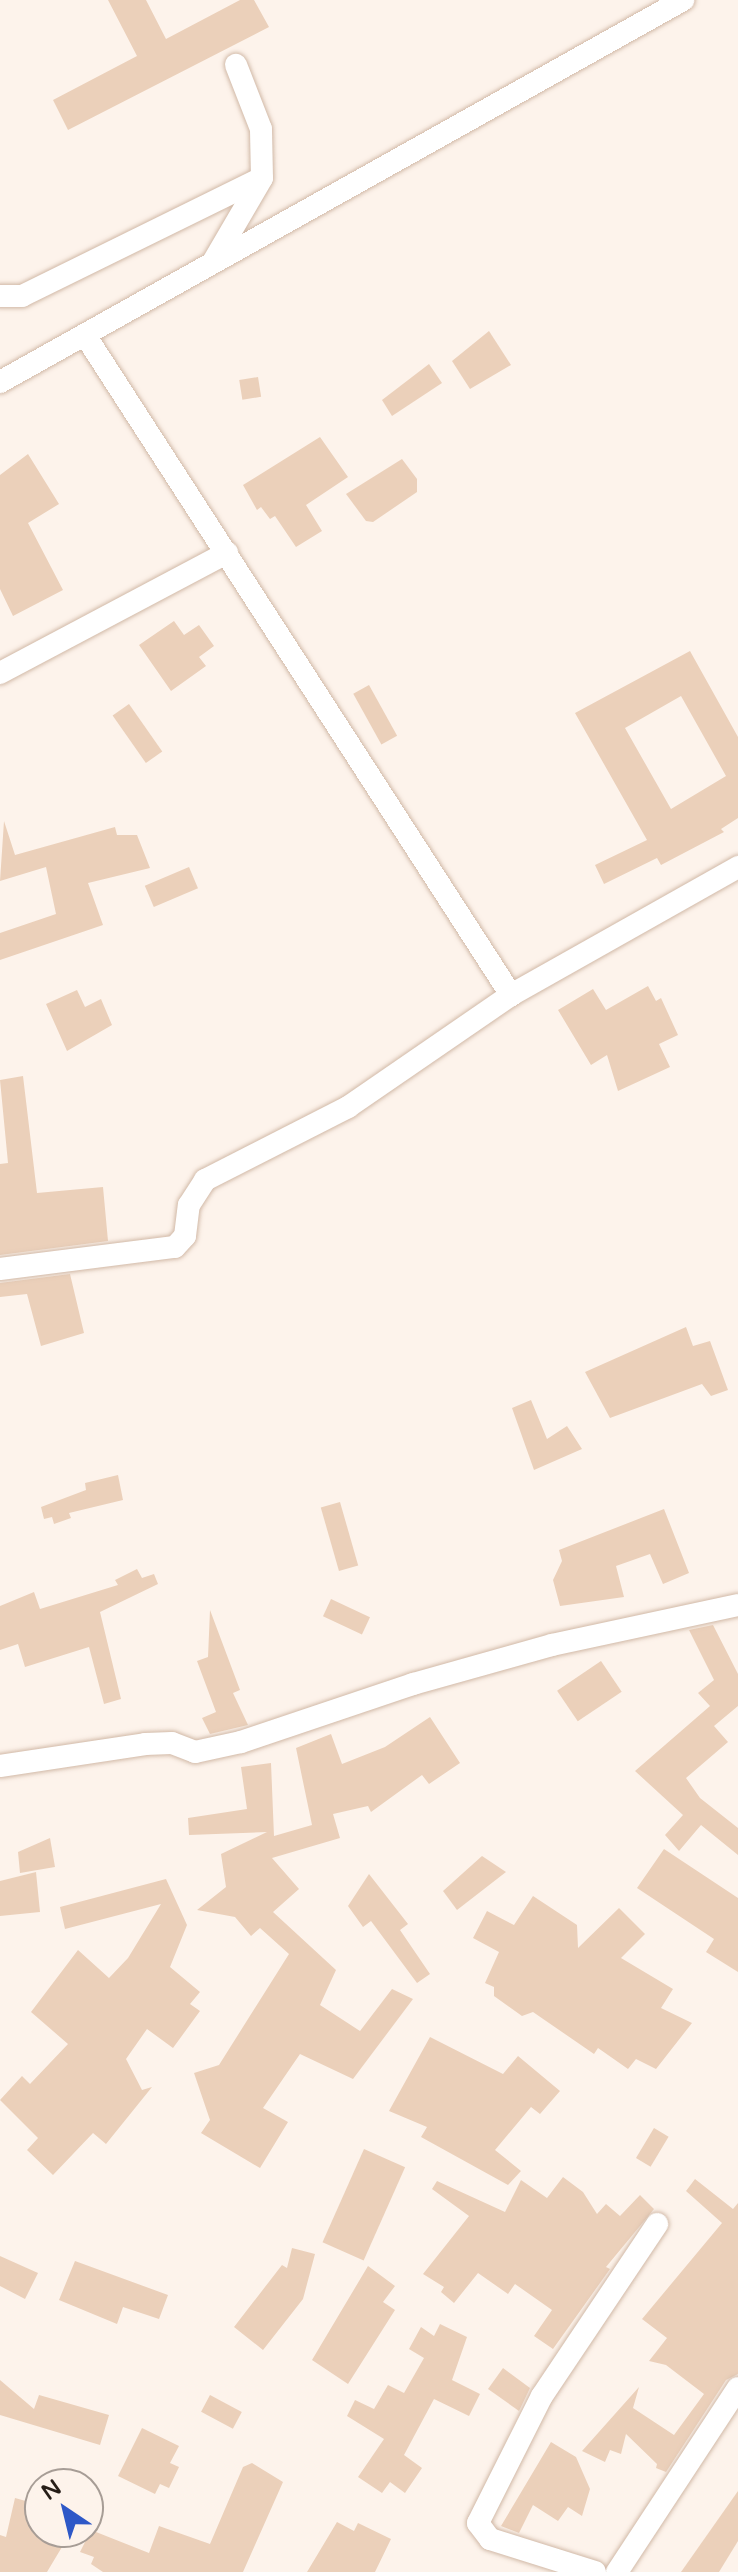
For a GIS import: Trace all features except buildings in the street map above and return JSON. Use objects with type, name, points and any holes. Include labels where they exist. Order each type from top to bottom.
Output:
[{"type":"street","points":[[0,382],[683,0]]},
{"type":"street","points":[[212,263],[262,178],[261,129],[236,65]]},
{"type":"street","points":[[0,296],[22,296],[262,178]]},
{"type":"street","points":[[85,335],[511,995]]},
{"type":"street","points":[[0,673],[227,553]]},
{"type":"street","points":[[0,1269],[175,1247],[185,1236],[189,1205],[205,1180],[348,1107],[511,995],[738,867]]},
{"type":"street","points":[[0,1766],[145,1744],[172,1743],[195,1752],[241,1742],[536,1649],[738,1605]]},
{"type":"street","points":[[595,2572],[490,2539],[478,2523],[542,2396],[657,2224]]},
{"type":"street","points":[[617,2572],[738,2388]]}]
